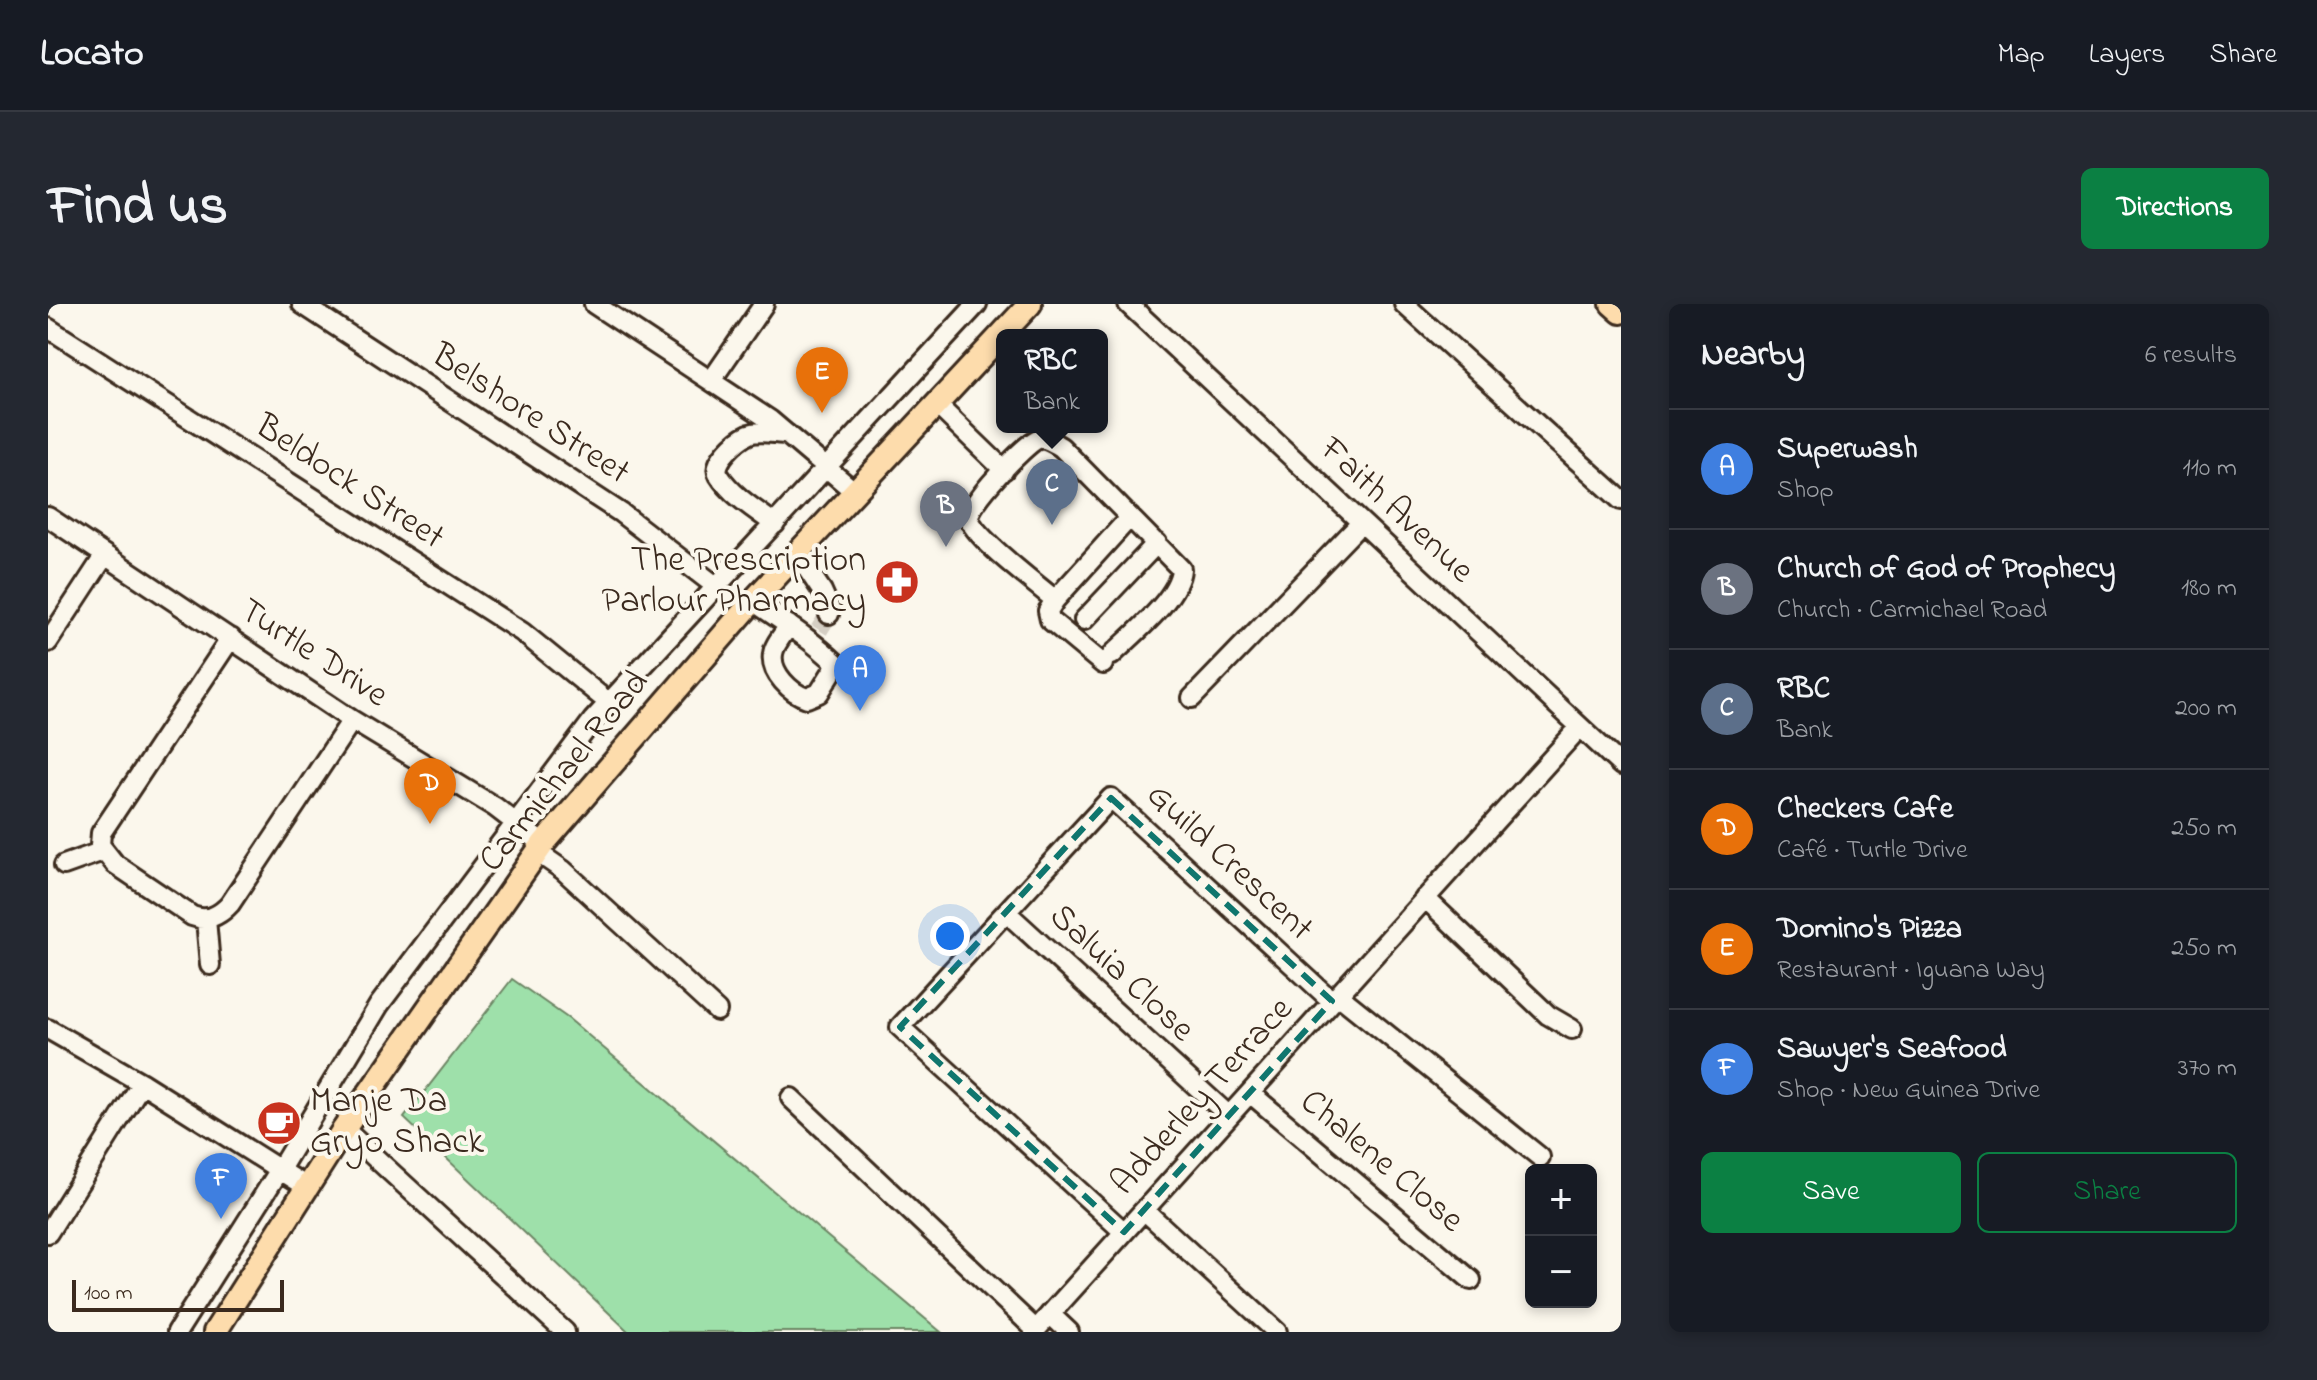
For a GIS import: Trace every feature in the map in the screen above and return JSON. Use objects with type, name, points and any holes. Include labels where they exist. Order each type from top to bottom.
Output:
[{"type":"main road","name":"Carmichael Road","points":[[1006,329],[1030,304]]},
{"type":"main road","points":[[1612,304],[1621,312]]},
{"type":"main road","name":"Carmichael Road","points":[[215,1332],[344,1129],[540,848],[753,601],[996,340]]},
{"type":"street","name":"Belshore Street","points":[[302,304],[621,513],[717,587]]},
{"type":"street","points":[[594,304],[787,434],[855,492]]},
{"type":"street","points":[[711,381],[764,304]]},
{"type":"street","points":[[177,1332],[379,1005],[608,702],[977,304]]},
{"type":"street","name":"Faith Avenue","points":[[1128,304],[1621,765]]},
{"type":"street","points":[[1404,304],[1621,500]]},
{"type":"street","name":"Beldock Street","points":[[48,328],[522,632],[608,702]]},
{"type":"street","points":[[936,404],[1004,470]]},
{"type":"street","points":[[775,524],[727,485],[717,474],[716,467],[746,435],[787,434]]},
{"type":"street","points":[[1055,600],[986,541],[969,519],[975,503],[1004,470],[1031,443],[1046,439],[1061,447],[1157,543],[1181,569],[1180,581],[1153,615],[1107,659],[1050,620],[1048,611],[1130,517]]},
{"type":"street","name":"Turtle Drive","points":[[48,517],[352,720],[473,792],[516,822],[563,870],[717,1011]]},
{"type":"street","points":[[1192,698],[1361,523]]},
{"type":"street","points":[[1084,620],[1157,543]]},
{"type":"street","points":[[48,642],[105,555]]},
{"type":"street","points":[[798,555],[822,591],[830,609],[829,614]]},
{"type":"street","points":[[753,601],[789,625],[817,637],[837,664],[819,693],[807,698],[788,688],[775,670],[772,657],[789,625]]},
{"type":"street","points":[[231,638],[101,833],[99,842],[103,851],[115,864],[192,916],[206,919],[224,911],[352,720]]},
{"type":"street","name":"Adderley Terrace","points":[[1035,1331],[1580,727]]},
{"type":"street","name":"Guild Crescent","points":[[1124,1232],[900,1027],[1111,798],[1335,998]]},
{"type":"street","points":[[64,865],[103,851]]},
{"type":"street","points":[[1425,898],[1548,1015],[1572,1029]]},
{"type":"street","name":"Saluia Close","points":[[1006,912],[1229,1116]]},
{"type":"street","points":[[206,919],[210,965]]},
{"type":"street","points":[[1335,998],[1540,1157]]},
{"type":"street","points":[[48,1029],[142,1083],[307,1187]]},
{"type":"street","points":[[48,1233],[142,1083]]},
{"type":"street","name":"Chalene Close","points":[[1250,1093],[1471,1280]]},
{"type":"street","points":[[791,1098],[1035,1331]]},
{"type":"street","points":[[344,1129],[565,1332]]},
{"type":"street","points":[[1144,1210],[1277,1332]]},
{"type":"street","points":[[1050,1314],[1069,1332]]},
{"type":"highlighted area","points":[[1111,798],[1332,1001],[1124,1232],[900,1027]]},
{"type":"green space","points":[[512,979],[569,1019],[941,1332],[629,1332],[404,1118]]},
{"type":"tunnel","points":[[819,630],[829,614]]},
{"type":"place","name":"Domino's Pizza","points":[[822,413]]},
{"type":"place","name":"RBC","points":[[1052,525]]},
{"type":"place","name":"Church of God of Prophecy","points":[[946,547]]},
{"type":"place","name":"The Prescription Parlour Pharmacy","points":[[897,582]]},
{"type":"place","name":"Superwash","points":[[860,711]]},
{"type":"place","name":"Checkers Cafe","points":[[430,824]]},
{"type":"place","name":"Manje Da Gryo Shack","points":[[279,1123]]},
{"type":"place","name":"Sawyer's Seafood","points":[[221,1219]]}]
